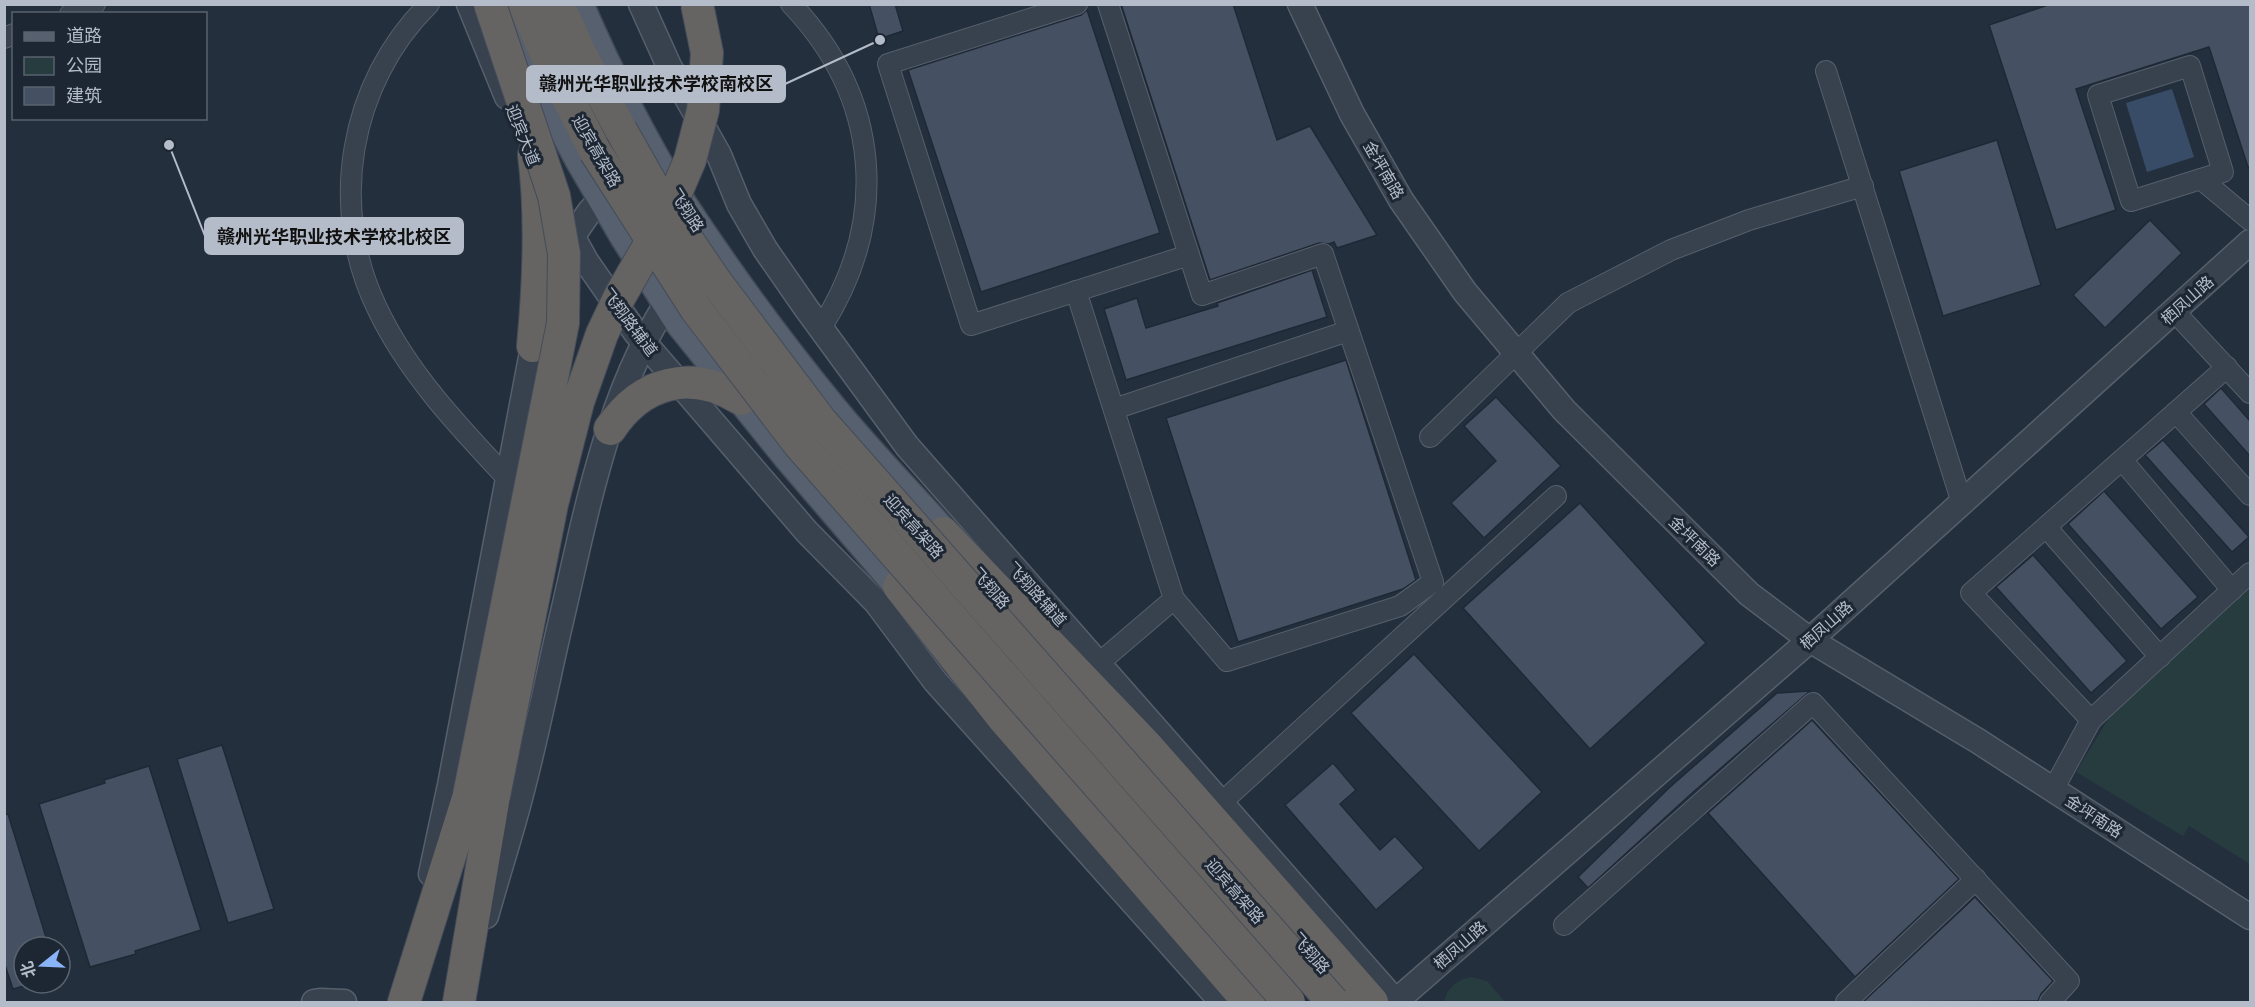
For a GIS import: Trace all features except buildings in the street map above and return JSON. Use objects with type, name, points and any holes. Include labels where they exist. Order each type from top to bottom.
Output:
[{"type":"highway","points":[[459,1002],[482,795],[563,323],[564,254],[554,196],[490,4]]},
{"type":"highway","points":[[503,4],[529,116],[535,166],[539,252],[533,346]]},
{"type":"highway","name":"迎宾高架路","points":[[524,4],[552,67],[595,151],[696,309],[799,444],[1290,1002]]},
{"type":"highway","name":"迎宾高架路","points":[[558,4],[580,53],[661,201],[716,282],[820,420],[1333,1002]]},
{"type":"highway","points":[[404,1002],[482,795],[578,402],[602,334],[670,207],[690,160],[703,110],[707,53],[697,4]]},
{"type":"highway","points":[[610,429],[623,411],[640,396],[654,389],[679,383],[714,386],[741,399]]},
{"type":"highway","points":[[943,533],[1388,1002]]},
{"type":"highway","points":[[899,586],[1004,719],[1249,1002]]},
{"type":"main road","points":[[503,4],[535,74],[580,159],[680,322],[741,399],[899,586],[1266,1002]]},
{"type":"main road","name":"飞翔路","points":[[578,4],[635,122],[678,198],[747,298],[832,409],[1354,1002]]},
{"type":"street","points":[[75,12],[95,4]]},
{"type":"street","points":[[429,4],[388,55],[366,103],[353,154],[351,207],[353,233],[366,284],[389,332],[444,408],[507,478]]},
{"type":"street","name":"迎宾大道","points":[[469,4],[535,166],[586,261]]},
{"type":"street","name":"飞翔路辅道","points":[[641,4],[669,66],[719,155],[739,204],[765,249],[907,446],[1221,803],[1388,1002]]},
{"type":"street","points":[[791,4],[821,40],[847,86],[856,110],[866,160],[862,236],[846,284],[821,328]]},
{"type":"street","points":[[1077,4],[888,64],[971,325],[1189,255]]},
{"type":"street","points":[[1076,291],[1174,599],[1227,661],[1400,606],[1432,582],[1323,254],[1202,295],[1108,4]]},
{"type":"street","name":"金坪南路","points":[[1300,4],[1352,114],[1401,200],[1465,292],[1564,410],[1741,586],[1810,640],[1978,741],[2250,917]]},
{"type":"street","points":[[2190,66],[2223,172],[2201,179],[2131,201],[2098,95],[2190,66]]},
{"type":"street","points":[[1826,71],[1962,503]]},
{"type":"street","points":[[404,1002],[450,785],[543,297],[556,265],[572,236],[602,197],[654,155]]},
{"type":"street","points":[[2201,179],[2250,220]]},
{"type":"street","points":[[1430,437],[1568,303],[1671,250],[1749,220],[1863,186]]},
{"type":"street","name":"栖凤山路","points":[[1388,1002],[1810,640],[2250,242]]},
{"type":"street","points":[[459,1002],[515,819],[585,519],[610,429],[622,393],[645,343],[668,302],[710,244]]},
{"type":"street","name":"飞翔路辅道","points":[[586,261],[645,343],[679,383],[807,532],[876,602],[935,681],[1222,1002]]},
{"type":"street","points":[[2174,311],[2250,393]]},
{"type":"street","points":[[1114,409],[1348,331]]},
{"type":"street","points":[[2091,720],[1971,593],[2227,367]]},
{"type":"street","points":[[2176,412],[2250,495]]},
{"type":"street","points":[[2122,460],[2232,590]]},
{"type":"street","points":[[1221,803],[1556,496]]},
{"type":"street","points":[[2046,527],[2160,657]]},
{"type":"street","points":[[2053,790],[2091,720],[2250,573]]},
{"type":"street","points":[[1099,663],[1174,599]]},
{"type":"street","points":[[1564,925],[1813,703],[2069,981],[2050,1002]]},
{"type":"street","points":[[1846,1002],[1976,879]]},
{"type":"street","points":[[314,1002],[344,1002]]},
{"type":"green space","points":[[2250,586],[2250,864],[2189,826],[2183,836],[2076,772],[2112,713]]},
{"type":"green space","points":[[1471,977],[1487,981],[1505,1002],[1444,1002],[1453,985]]},
{"type":"water","points":[[2172,89],[2194,157],[2147,172],[2126,103]]},
{"type":"place","name":"赣州光华职业技术学校南校区","points":[[880,40]]},
{"type":"place","name":"赣州光华职业技术学校北校区","points":[[169,145]]}]
